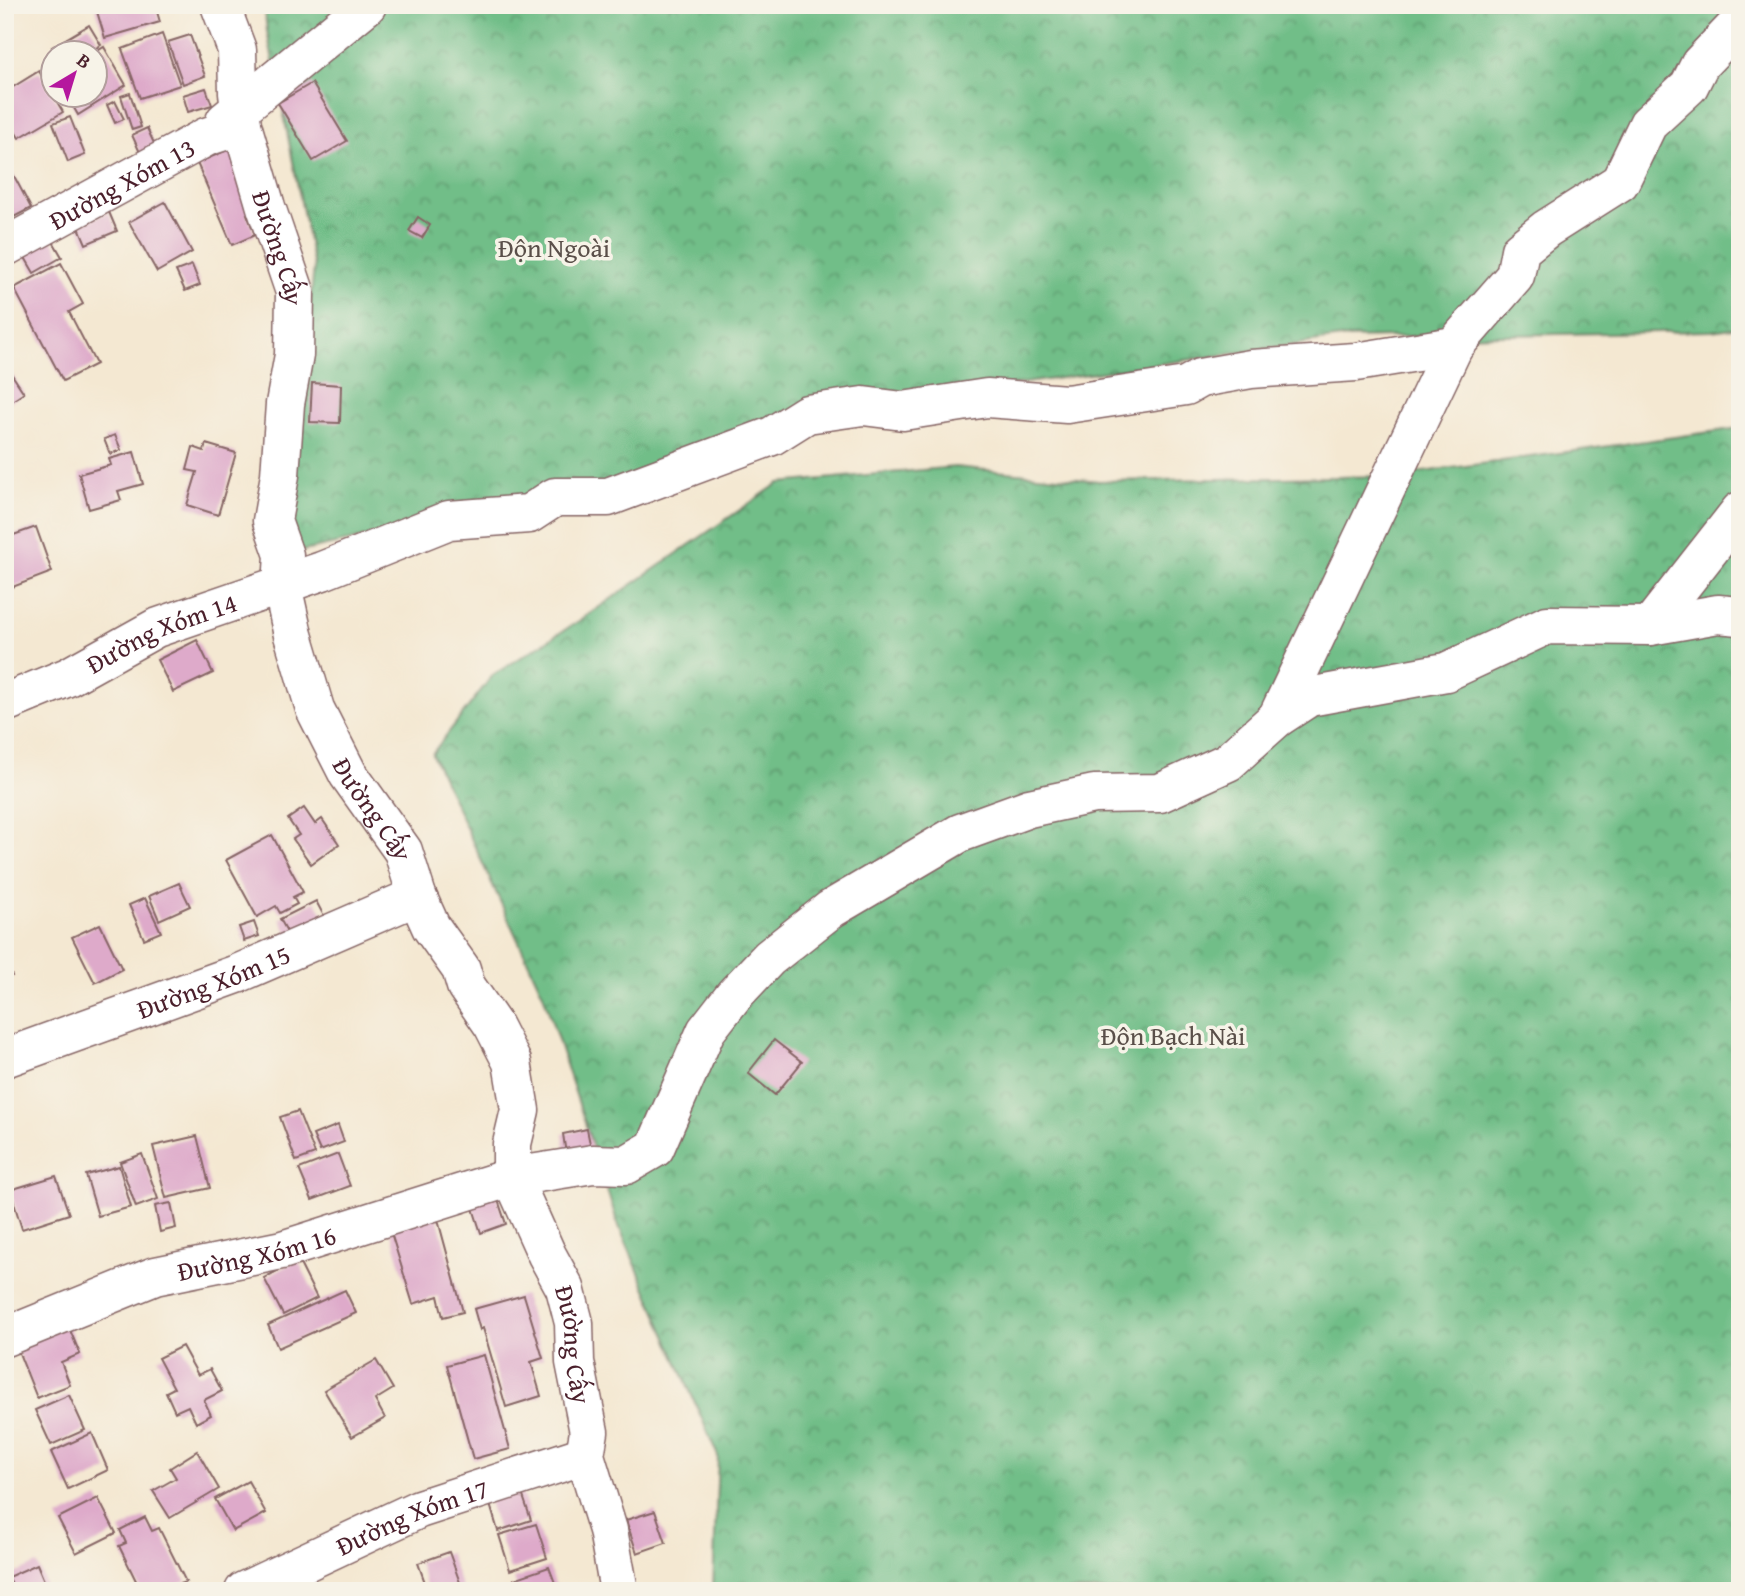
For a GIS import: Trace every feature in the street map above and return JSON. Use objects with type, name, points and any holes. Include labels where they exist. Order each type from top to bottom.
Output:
[{"type":"street","name":"Đường Cấy","points":[[220,5],[237,50],[242,125],[295,292],[294,355],[285,404],[272,521],[284,555],[282,585],[293,635],[315,709],[348,774],[403,851],[417,897],[431,927],[461,969],[466,986],[493,1025],[512,1062],[520,1110],[512,1144],[512,1177],[565,1288],[574,1323],[575,1362],[589,1432],[585,1455],[608,1530],[619,1591]]},
{"type":"street","points":[[206,137],[367,5]]},
{"type":"street","points":[[1277,718],[1454,346],[1515,276],[1520,250],[1546,229],[1620,181],[1648,124],[1689,86],[1700,64],[1740,22]]},
{"type":"street","name":"Đường Xóm 13","points":[[5,247],[206,137],[242,125]]},
{"type":"street","name":"Đường Xóm 14","points":[[5,703],[68,677],[156,628],[322,571],[449,520],[529,514],[555,497],[608,497],[772,436],[807,414],[863,406],[903,411],[987,398],[1067,404],[1186,386],[1200,378],[1251,369],[1356,362],[1454,346]]},
{"type":"street","points":[[1650,626],[1740,511]]},
{"type":"street","points":[[1277,718],[1309,697],[1446,672],[1547,625],[1650,626],[1718,614],[1740,616]]},
{"type":"street","name":"Đường Xóm 16","points":[[5,1336],[155,1276],[282,1250],[512,1177],[593,1164],[626,1166],[654,1148],[706,1031],[734,995],[769,958],[831,909],[960,833],[1029,808],[1094,794],[1160,793],[1228,762],[1277,718]]},
{"type":"street","name":"Đường Xóm 15","points":[[5,1058],[237,974],[417,897]]},
{"type":"street","name":"Đường Xóm 17","points":[[244,1591],[419,1509],[585,1455]]},
{"type":"green space","name":"Độn Ngoài","points":[[264,5],[1740,5],[1740,327],[1711,331],[1341,338],[807,414],[594,489],[284,555],[314,267]]},
{"type":"green space","name":"Độn Bạch Nài","points":[[1740,428],[1740,1591],[713,1591],[718,1456],[618,1224],[543,994],[432,754],[493,675],[582,619],[779,483],[955,467],[1099,481],[1394,476]]},
{"type":"building","points":[[95,5],[155,5],[160,22],[105,38]]},
{"type":"building","points":[[89,25],[97,38],[67,38]]},
{"type":"building","points":[[162,34],[180,85],[140,98],[122,49]]},
{"type":"building","points":[[190,35],[205,76],[183,84],[168,42]]},
{"type":"building","points":[[108,54],[126,85],[108,96]]},
{"type":"building","points":[[38,72],[38,108],[61,108],[63,112],[19,138],[5,115],[5,92]]},
{"type":"building","points":[[312,83],[347,141],[313,161],[278,103]]},
{"type":"building","points":[[206,88],[212,105],[188,112],[183,95]]},
{"type":"building","points":[[130,93],[141,127],[132,130],[121,96]]},
{"type":"building","points":[[115,101],[124,119],[115,123],[108,104]]},
{"type":"building","points":[[74,108],[89,108],[78,115]]},
{"type":"building","points":[[70,117],[85,155],[68,162],[53,123]]},
{"type":"building","points":[[147,128],[157,150],[142,157],[132,135]]},
{"type":"building","points":[[232,148],[258,209],[247,214],[255,235],[232,245],[197,163]]},
{"type":"building","points":[[5,159],[31,208],[8,220],[5,215]]},
{"type":"building","points":[[165,202],[192,252],[157,272],[129,222]]},
{"type":"building","points":[[109,212],[117,231],[86,244],[78,225]]},
{"type":"building","points":[[418,217],[430,225],[422,238],[409,231]]},
{"type":"building","points":[[47,231],[62,257],[34,273],[19,247]]},
{"type":"building","points":[[61,263],[83,304],[69,312],[96,364],[63,381],[14,288]]},
{"type":"building","points":[[192,265],[200,285],[185,291],[176,271]]},
{"type":"building","points":[[5,364],[24,393],[9,403],[5,398]]},
{"type":"building","points":[[312,383],[341,385],[340,423],[310,422]]},
{"type":"building","points":[[115,435],[121,450],[110,454],[104,439]]},
{"type":"building","points":[[206,444],[236,453],[218,515],[187,505],[197,472],[187,470],[193,447],[204,451]]},
{"type":"building","points":[[134,452],[143,484],[118,491],[121,500],[89,509],[79,474],[111,465],[109,459]]},
{"type":"building","points":[[36,527],[52,572],[10,588],[5,574],[5,538]]},
{"type":"building","points":[[197,640],[213,673],[173,692],[157,660]]},
{"type":"building","points":[[304,808],[315,824],[322,819],[339,844],[311,864],[293,839],[299,835],[288,819]]},
{"type":"building","points":[[272,835],[303,892],[293,897],[297,904],[280,913],[276,906],[257,917],[226,860]]},
{"type":"building","points":[[179,883],[190,906],[159,920],[149,896]]},
{"type":"building","points":[[145,898],[161,932],[144,939],[129,905]]},
{"type":"building","points":[[316,901],[325,918],[290,937],[280,919]]},
{"type":"building","points":[[254,922],[259,936],[244,941],[239,927]]},
{"type":"building","points":[[100,924],[122,969],[95,983],[72,937]]},
{"type":"building","points":[[5,961],[12,976],[5,979]]},
{"type":"building","points":[[774,1040],[802,1062],[775,1095],[748,1073]]},
{"type":"building","points":[[298,1111],[315,1154],[296,1161],[280,1117]]},
{"type":"building","points":[[338,1125],[344,1142],[320,1151],[313,1135]]},
{"type":"building","points":[[587,1129],[591,1149],[566,1154],[563,1134]]},
{"type":"building","points":[[197,1136],[210,1188],[166,1198],[153,1146]]},
{"type":"building","points":[[142,1154],[158,1199],[136,1207],[120,1162]]},
{"type":"building","points":[[338,1154],[350,1186],[312,1200],[299,1169]]},
{"type":"building","points":[[119,1166],[131,1207],[98,1216],[86,1175]]},
{"type":"building","points":[[56,1176],[69,1214],[22,1229],[10,1190]]},
{"type":"building","points":[[496,1194],[506,1224],[481,1233],[471,1202]]},
{"type":"building","points":[[171,1203],[176,1228],[160,1232],[155,1206]]},
{"type":"building","points":[[435,1209],[463,1312],[443,1317],[438,1296],[413,1304],[388,1223]]},
{"type":"building","points":[[298,1260],[317,1298],[283,1315],[264,1278]]},
{"type":"building","points":[[345,1290],[356,1313],[278,1348],[268,1325]]},
{"type":"building","points":[[524,1295],[543,1358],[531,1362],[541,1396],[506,1407],[483,1328],[480,1330],[474,1309]]},
{"type":"building","points":[[67,1323],[80,1354],[61,1362],[70,1385],[37,1398],[15,1343]]},
{"type":"building","points":[[182,1346],[198,1375],[210,1369],[222,1391],[204,1400],[211,1415],[196,1423],[188,1406],[175,1412],[166,1392],[174,1388],[158,1358]]},
{"type":"building","points":[[484,1355],[510,1449],[473,1459],[447,1365]]},
{"type":"building","points":[[376,1360],[393,1389],[375,1400],[385,1418],[352,1437],[324,1390]]},
{"type":"building","points":[[69,1395],[85,1430],[51,1445],[35,1410]]},
{"type":"building","points":[[92,1433],[108,1470],[68,1489],[51,1452]]},
{"type":"building","points":[[197,1451],[219,1489],[170,1518],[153,1491],[176,1478],[170,1468]]},
{"type":"building","points":[[248,1481],[266,1513],[233,1531],[215,1499]]},
{"type":"building","points":[[521,1490],[531,1520],[498,1531],[489,1501]]},
{"type":"building","points":[[98,1498],[116,1533],[76,1553],[58,1518]]},
{"type":"building","points":[[655,1511],[666,1543],[637,1553],[626,1520]]},
{"type":"building","points":[[145,1517],[152,1531],[159,1528],[186,1582],[179,1584],[183,1591],[141,1591],[119,1546],[126,1543],[120,1530]]},
{"type":"building","points":[[536,1524],[547,1558],[510,1570],[499,1535]]},
{"type":"building","points":[[449,1552],[463,1591],[428,1591],[418,1563]]},
{"type":"building","points":[[37,1564],[48,1590],[15,1591],[8,1577]]},
{"type":"building","points":[[549,1567],[558,1591],[518,1591],[514,1579]]}]
